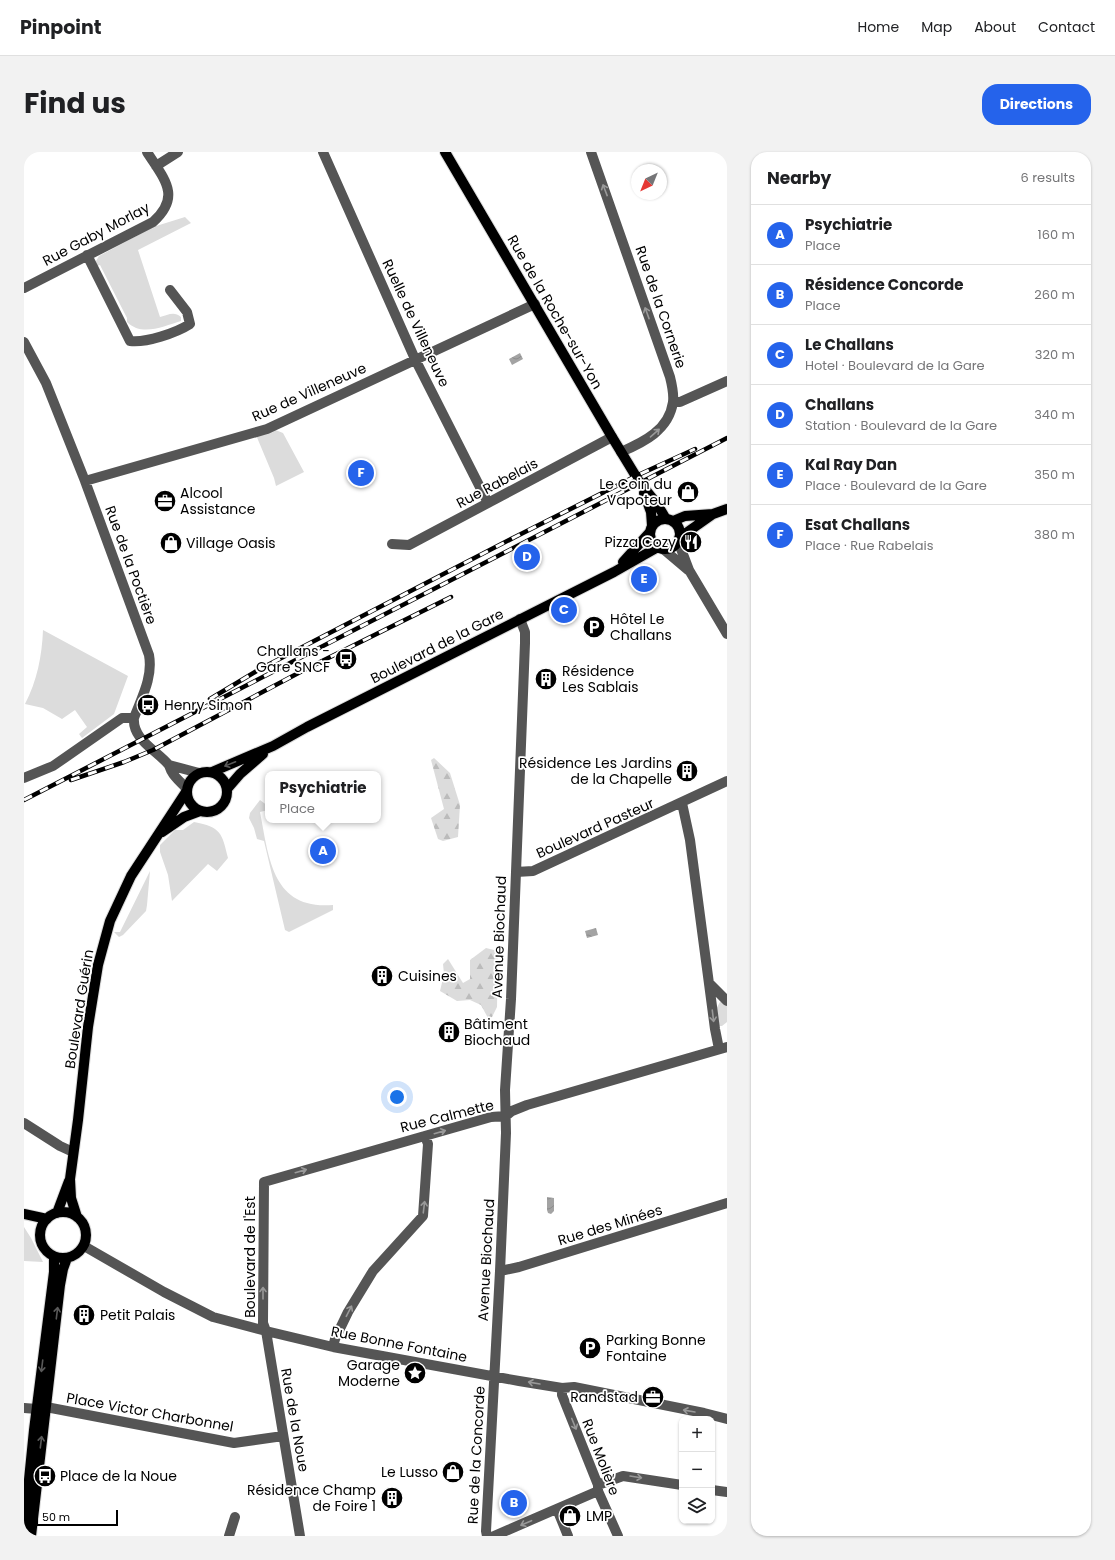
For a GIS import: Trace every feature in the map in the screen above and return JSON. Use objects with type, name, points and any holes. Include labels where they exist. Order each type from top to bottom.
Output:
[{"type":"main road","name":"Rue de la Roche-sur-Yon","points":[[445,152],[621,452],[642,486],[670,520]]},
{"type":"main road","name":"Rue de la Roche-sur-Yon","points":[[642,486],[649,505],[651,529]]},
{"type":"main road","points":[[713,514],[678,539],[671,547],[660,548],[652,541],[651,529],[658,520],[670,520],[685,516],[713,514],[727,509]]},
{"type":"main road","points":[[670,520],[679,528],[678,539]]},
{"type":"main road","name":"Boulevard de la Gare","points":[[614,572],[632,554],[651,529]]},
{"type":"main road","name":"Boulevard de la Gare","points":[[273,746],[306,727],[660,548]]},
{"type":"main road","points":[[212,772],[222,778],[227,789],[227,796],[221,807],[210,812],[200,811],[190,804],[186,790],[191,779],[199,773],[212,772],[273,746]]},
{"type":"main road","points":[[227,789],[250,765],[273,746]]},
{"type":"main road","name":"Boulevard Guérin","points":[[77,1217],[71,1198],[70,1179],[88,1027],[98,965],[105,936],[120,897],[131,876],[186,790]]},
{"type":"main road","name":"Boulevard Guérin","points":[[159,834],[184,817],[200,811]]},
{"type":"main road","name":"Boulevard Guérin","points":[[57,1213],[70,1179]]},
{"type":"main road","points":[[57,1213],[70,1214],[77,1217],[81,1221],[86,1233],[84,1246],[79,1252],[67,1258],[54,1257],[48,1253],[40,1242],[41,1228],[47,1219],[57,1213]]},
{"type":"main road","points":[[24,1214],[47,1219]]},
{"type":"main road","points":[[24,1214],[41,1228]]},
{"type":"main road","points":[[31,1536],[54,1272],[54,1257]]},
{"type":"main road","points":[[24,1529],[60,1285],[67,1258]]},
{"type":"street","name":"Rue Gaby Morlay","points":[[24,288],[153,222],[162,213],[168,204],[168,187],[147,152]]},
{"type":"street","points":[[156,166],[178,152]]},
{"type":"street","name":"Ruelle de Villeneuve","points":[[323,152],[415,359],[488,504]]},
{"type":"street","name":"Rue de la Cornerie","points":[[591,152],[670,377],[673,402],[669,415],[660,429],[648,439],[621,452]]},
{"type":"street","points":[[87,255],[130,341],[137,342],[180,330],[190,324],[187,312],[170,290]]},
{"type":"street","name":"Rue de Villeneuve","points":[[85,481],[267,429],[534,304]]},
{"type":"street","name":"Rue de la Poctière","points":[[24,342],[38,367],[85,481],[149,655],[151,664],[150,675],[134,718]]},
{"type":"street","name":"Rue de la Poctière","points":[[24,356],[38,367]]},
{"type":"street","points":[[673,402],[680,402],[727,380]]},
{"type":"street","name":"Rue Rabelais","points":[[392,544],[409,545],[612,437]]},
{"type":"street","points":[[678,539],[689,570],[727,634]]},
{"type":"street","points":[[660,548],[689,570]]},
{"type":"street","name":"Avenue Biochaud","points":[[494,1376],[500,1271],[506,1116],[505,1090],[511,999],[525,643],[525,632],[520,619]]},
{"type":"street","points":[[24,778],[53,766],[122,718],[134,718],[133,725],[135,731],[169,765],[172,773],[186,790]]},
{"type":"street","points":[[169,765],[199,773]]},
{"type":"street","name":"Boulevard Pasteur","points":[[516,872],[533,871],[727,781]]},
{"type":"street","points":[[682,803],[690,840],[709,982],[723,1048]]},
{"type":"street","points":[[709,982],[727,1001]]},
{"type":"street","name":"Rue Calmette","points":[[264,1182],[491,1117],[506,1116],[512,1111],[527,1105],[723,1048]]},
{"type":"street","points":[[24,1123],[60,1146],[73,1152]]},
{"type":"street","points":[[333,1347],[335,1339],[348,1312],[372,1271],[423,1216],[428,1144],[425,1136]]},
{"type":"street","name":"Boulevard de l'Est","points":[[264,1182],[263,1323],[266,1331]]},
{"type":"street","name":"Rue des Minées","points":[[500,1271],[519,1267],[727,1203]]},
{"type":"street","name":"Rue Bonne Fontaine","points":[[84,1246],[164,1292],[213,1317],[333,1347],[562,1388],[574,1387],[727,1419]]},
{"type":"street","name":"Rue de la Noue","points":[[266,1331],[300,1536]]},
{"type":"street","name":"Rue de la Concorde","points":[[487,1536],[486,1518],[494,1376]]},
{"type":"street","name":"Rue Molière","points":[[562,1388],[562,1395],[618,1536]]},
{"type":"street","name":"Place Victor Charbonnel","points":[[24,1408],[42,1408],[234,1443],[283,1436]]},
{"type":"street","points":[[494,1536],[557,1509],[623,1476],[679,1485]]},
{"type":"street","points":[[715,1490],[727,1492]]},
{"type":"street","points":[[557,1509],[568,1536]]},
{"type":"street","points":[[229,1536],[235,1517]]},
{"type":"green space","points":[[185,217],[191,223],[138,250],[160,317],[176,314],[181,317],[181,321],[153,329],[139,329],[127,322],[127,318],[100,265],[97,266],[96,261],[99,256],[153,227]]},
{"type":"green space","points":[[273,429],[283,433],[304,472],[276,486],[256,435]]},
{"type":"green space","points":[[43,630],[128,676],[114,714],[82,738],[79,734],[87,727],[75,710],[62,719],[43,708],[25,704],[33,686],[38,668]]},
{"type":"green space","points":[[434,758],[450,773],[460,805],[458,837],[443,841],[438,839],[431,818],[444,809],[431,760]]},
{"type":"green space","points":[[260,800],[265,804],[265,811],[260,812],[267,847],[277,878],[285,890],[297,899],[313,904],[333,905],[333,910],[289,932],[285,930],[264,841],[257,839],[249,818],[250,813]]},
{"type":"green space","points":[[194,822],[210,826],[219,832],[228,858],[217,871],[208,864],[172,901],[168,875],[160,852],[160,845],[175,830],[183,830]]},
{"type":"green space","points":[[150,871],[146,911],[123,935],[119,937],[114,932],[120,932]]},
{"type":"green space","points":[[486,948],[498,951],[497,1007],[492,1017],[488,1018],[481,1005],[470,1000],[457,1001],[440,991],[444,974],[443,964],[448,959],[463,983],[470,979],[470,960]]},
{"type":"green space","points":[[720,1002],[724,1002],[727,1005],[727,1022],[722,1026],[719,1026],[716,1009]]},
{"type":"green space","points":[[24,1227],[31,1238],[43,1262],[24,1261]]},
{"type":"water","points":[[520,353],[523,359],[512,365],[509,359]]},
{"type":"water","points":[[596,928],[598,935],[587,938],[585,931]]},
{"type":"water","points":[[547,1197],[554,1198],[554,1211],[551,1214],[548,1213],[547,1210]]},
{"type":"railway","points":[[24,800],[727,438]]},
{"type":"railway","points":[[210,699],[260,669],[515,537],[636,476],[695,449]]},
{"type":"railway","points":[[71,780],[124,762],[153,750],[306,669],[451,597]]},
{"type":"place","name":"Esat Challans","points":[[361,473]]},
{"type":"place","name":"Le Coin du Vapoteur","points":[[688,492]]},
{"type":"place","name":"Alcool Assistance","points":[[165,501]]},
{"type":"place","name":"Pizza Cozy","points":[[691,542]]},
{"type":"place","name":"Village Oasis","points":[[171,543]]},
{"type":"place","name":"Challans","points":[[527,557]]},
{"type":"place","name":"Kal Ray Dan","points":[[644,579]]},
{"type":"place","name":"Le Challans","points":[[564,610]]},
{"type":"place","name":"Hôtel Le Challans","points":[[594,627]]},
{"type":"place","name":"Challans - Gare SNCF","points":[[346,659]]},
{"type":"place","name":"Résidence Les Sablais","points":[[546,679]]},
{"type":"place","name":"Henry Simon","points":[[148,705]]},
{"type":"place","name":"Résidence Les Jardins de la Chapelle","points":[[687,771]]},
{"type":"place","name":"Psychiatrie","points":[[323,851]]},
{"type":"place","name":"Cuisines","points":[[382,976]]},
{"type":"place","name":"Bâtiment Biochaud","points":[[449,1032]]},
{"type":"place","name":"Petit Palais","points":[[84,1315]]},
{"type":"place","name":"Parking Bonne Fontaine","points":[[590,1348]]},
{"type":"place","name":"Garage Moderne","points":[[415,1373]]},
{"type":"place","name":"Randstad","points":[[653,1397]]},
{"type":"place","name":"Le Lusso","points":[[453,1472]]},
{"type":"place","name":"Place de la Noue","points":[[45,1476]]},
{"type":"place","name":"Résidence Champ de Foire 1","points":[[392,1498]]},
{"type":"place","name":"Résidence Concorde","points":[[514,1503]]},
{"type":"place","name":"LMP","points":[[570,1516]]}]
